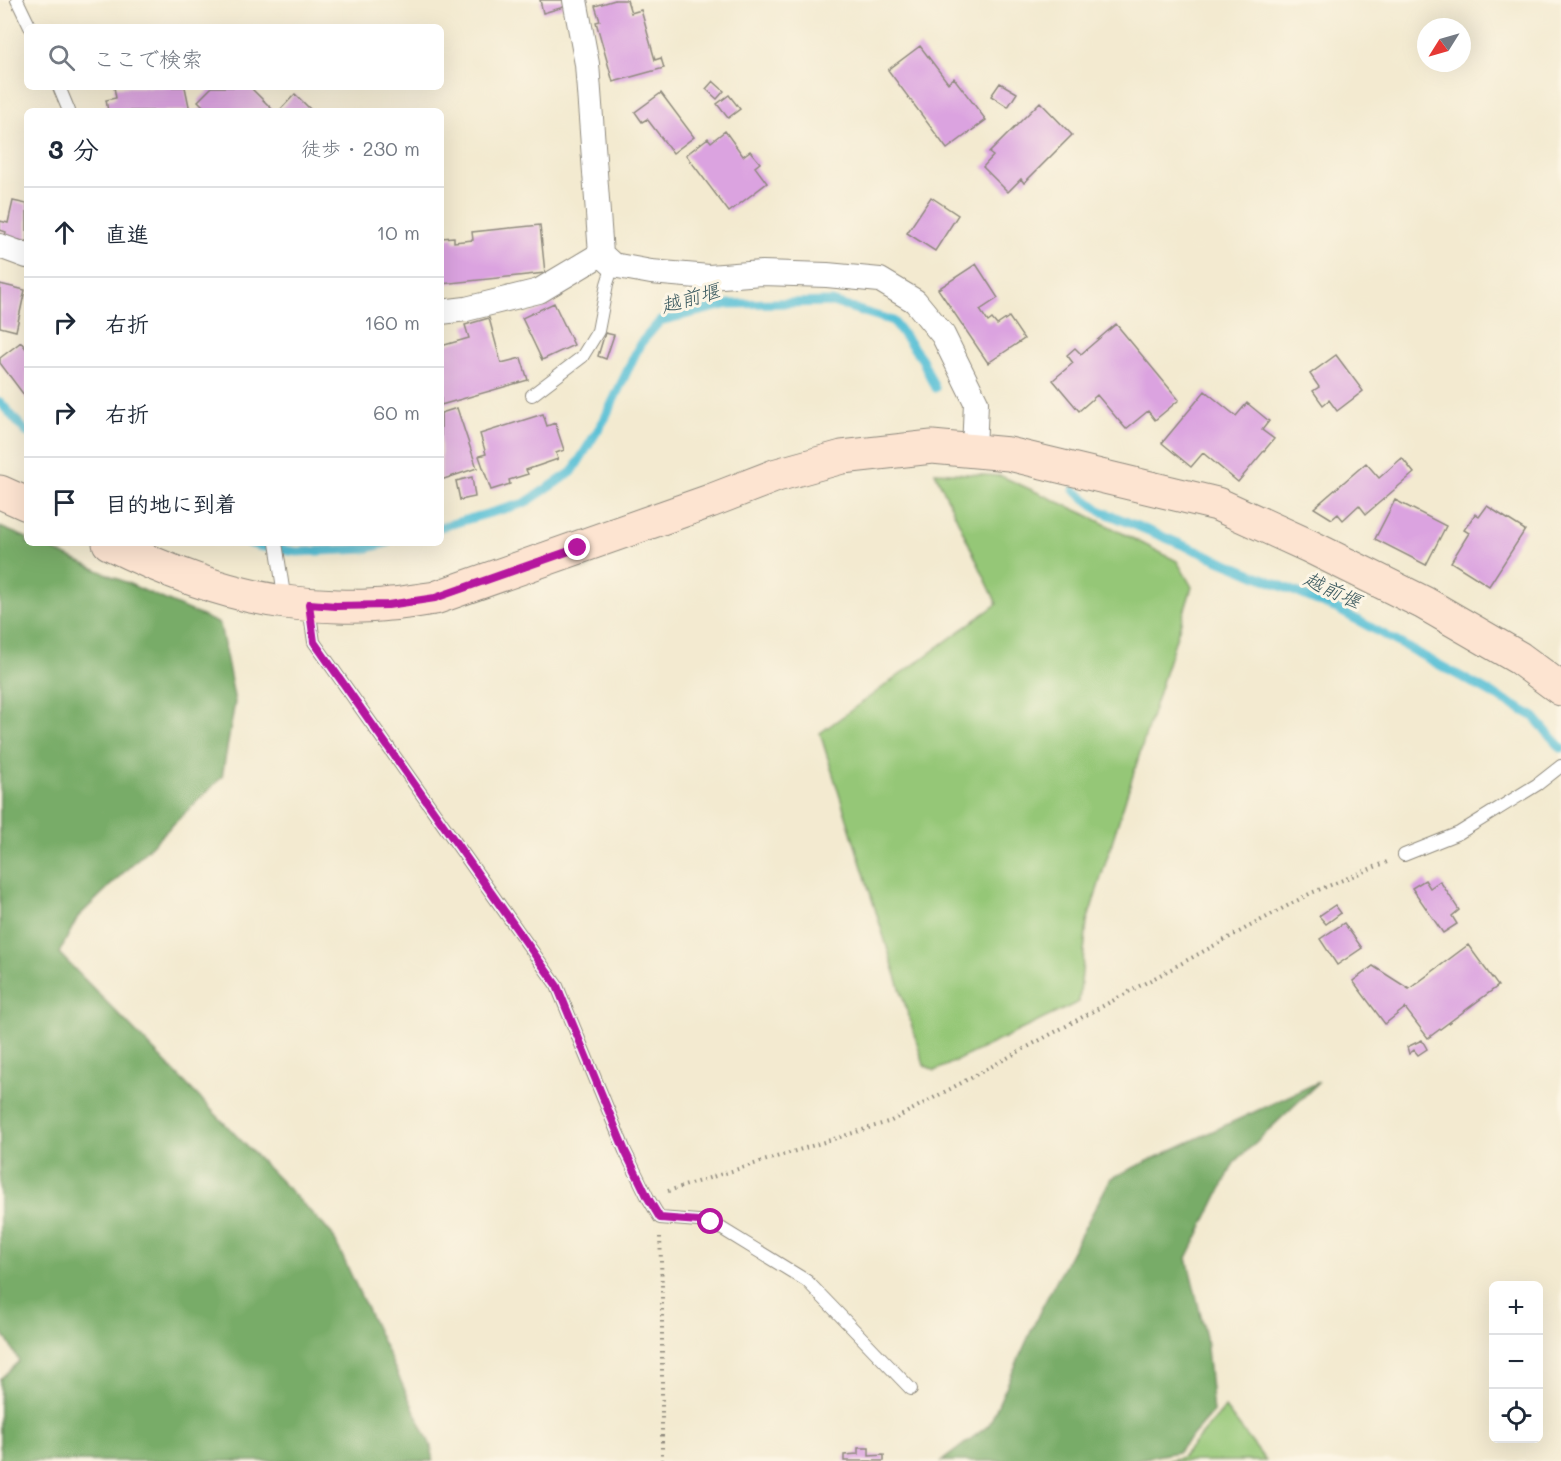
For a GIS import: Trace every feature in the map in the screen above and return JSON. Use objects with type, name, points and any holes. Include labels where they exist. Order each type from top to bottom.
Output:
[{"type":"street","points":[[575,0],[587,64],[607,260]]},
{"type":"street","points":[[0,246],[24,255]]},
{"type":"street","points":[[444,312],[465,309],[539,291],[607,260],[651,272],[709,277],[762,273],[827,275],[880,280],[915,301],[943,335],[976,402],[974,451]]},
{"type":"street","points":[[115,546],[137,557],[241,593],[297,603],[336,606],[388,605],[435,598],[777,475],[842,457],[932,447],[1009,454],[1217,504],[1425,603],[1518,658],[1561,689]]},
{"type":"street","points":[[0,492],[24,503]]},
{"type":"lane","points":[[17,0],[29,24]]},
{"type":"lane","points":[[60,90],[68,108]]},
{"type":"lane","points":[[532,395],[582,357],[598,331],[608,284],[607,260]]},
{"type":"lane","points":[[276,546],[279,566],[314,642],[557,986],[625,1151],[660,1218],[711,1222],[807,1281],[911,1389]]},
{"type":"lane","points":[[1404,855],[1459,833],[1538,784],[1558,768]]},
{"type":"path","points":[[648,1198],[891,1121],[1311,893],[1404,855]]},
{"type":"path","points":[[660,1218],[662,1461]]},
{"type":"green space","points":[[935,472],[1001,476],[1085,514],[1177,561],[1192,587],[1087,922],[1079,1002],[935,1071],[924,1065],[820,733],[997,604]]},
{"type":"green space","points":[[0,527],[24,537],[24,546],[44,546],[220,624],[235,702],[222,777],[78,917],[59,953],[332,1234],[431,1446],[433,1461],[0,1461],[0,1379],[19,1361],[0,1328]]},
{"type":"green space","points":[[1319,1082],[1234,1163],[1187,1258],[1206,1337],[1213,1412],[1178,1452],[1128,1461],[942,1461],[989,1425],[1040,1311],[1111,1178]]},
{"type":"green space","points":[[1225,1408],[1266,1461],[1165,1461],[1182,1457]]},
{"type":"building","points":[[540,0],[563,0],[564,7],[543,13]]},
{"type":"building","points":[[615,0],[627,0],[631,13],[641,10],[655,60],[661,58],[664,68],[613,82],[596,22],[600,21],[595,6]]},
{"type":"building","points":[[920,46],[948,83],[954,78],[986,120],[947,149],[888,70]]},
{"type":"building","points":[[713,81],[724,91],[717,99],[706,89]]},
{"type":"building","points":[[1000,83],[1017,93],[1008,107],[991,96]]},
{"type":"building","points":[[115,90],[186,90],[189,108],[107,108],[106,100],[116,98]]},
{"type":"building","points":[[209,90],[253,90],[271,108],[201,108],[203,106],[198,101]]},
{"type":"building","points":[[661,93],[694,137],[673,153],[647,119],[642,122],[635,112]]},
{"type":"building","points":[[295,94],[309,108],[282,108]]},
{"type":"building","points":[[729,95],[740,109],[728,118],[717,104]]},
{"type":"building","points":[[1040,102],[1072,135],[1024,183],[1021,179],[1008,192],[983,167],[993,156],[989,153]]},
{"type":"building","points":[[725,131],[743,156],[750,151],[760,163],[755,167],[767,183],[729,212],[686,155],[708,138],[711,142]]},
{"type":"building","points":[[931,197],[958,215],[935,251],[907,233]]},
{"type":"building","points":[[13,201],[24,203],[24,241],[5,237],[6,232],[0,230],[0,221],[8,223]]},
{"type":"building","points":[[540,225],[545,273],[444,284],[444,238],[454,237],[454,242],[473,240],[472,232]]},
{"type":"building","points":[[976,264],[998,298],[980,310],[988,322],[992,319],[997,325],[1009,317],[1024,339],[988,363],[938,289]]},
{"type":"building","points":[[0,284],[24,290],[16,331],[0,327]]},
{"type":"building","points":[[554,303],[574,345],[542,360],[522,318]]},
{"type":"building","points":[[489,318],[501,363],[521,358],[528,380],[444,404],[444,345],[469,338],[465,325]]},
{"type":"building","points":[[1116,324],[1179,400],[1155,420],[1148,411],[1126,429],[1097,395],[1079,411],[1053,380],[1073,363],[1067,355],[1075,348],[1081,354]]},
{"type":"building","points":[[605,333],[614,335],[606,359],[598,356]]},
{"type":"building","points":[[21,342],[24,346],[24,395],[0,363],[0,358]]},
{"type":"building","points":[[1336,355],[1363,391],[1337,411],[1329,400],[1323,405],[1313,391],[1319,387],[1310,374]]},
{"type":"building","points":[[1205,391],[1236,416],[1247,403],[1269,421],[1262,430],[1274,439],[1238,482],[1203,453],[1191,467],[1162,443]]},
{"type":"building","points":[[457,408],[477,468],[444,479],[444,412]]},
{"type":"building","points":[[543,414],[547,426],[555,423],[564,450],[556,453],[558,459],[526,470],[528,474],[509,480],[510,484],[491,490],[479,456],[486,454],[480,434]]},
{"type":"building","points":[[1402,458],[1414,473],[1366,514],[1359,505],[1343,520],[1338,514],[1332,519],[1314,508],[1366,463],[1379,478]]},
{"type":"building","points":[[472,477],[475,497],[460,500],[456,481]]},
{"type":"building","points":[[1395,500],[1446,526],[1426,565],[1375,539]]},
{"type":"building","points":[[1487,506],[1525,530],[1489,586],[1451,562],[1469,533],[1464,530],[1475,514],[1479,517]]},
{"type":"building","points":[[1425,880],[1430,888],[1440,881],[1459,910],[1452,916],[1457,924],[1443,933],[1412,888]]},
{"type":"building","points":[[1335,905],[1341,913],[1326,924],[1319,916]]},
{"type":"building","points":[[1344,923],[1362,948],[1337,965],[1320,939]]},
{"type":"building","points":[[1468,945],[1498,986],[1428,1038],[1405,1008],[1385,1024],[1353,981],[1373,966],[1409,989]]},
{"type":"building","points":[[1422,1040],[1427,1049],[1418,1055],[1414,1050],[1409,1054],[1407,1047]]},
{"type":"building","points":[[858,1448],[869,1448],[869,1456],[884,1455],[884,1461],[844,1461],[844,1455],[858,1454]]},
{"type":"waterway","name":"越前堰","points":[[444,526],[525,503],[572,472],[604,420],[640,344],[660,321],[729,304],[832,302],[893,321],[922,359],[935,388]]},
{"type":"waterway","name":"越前堰","points":[[0,402],[24,430]]},
{"type":"waterway","name":"越前堰","points":[[1074,490],[1101,511],[1337,609],[1533,716],[1561,748]]},
{"type":"waterway","name":"越前堰","points":[[258,546],[297,552],[365,549],[376,546]]},
{"type":"route","points":[[578,548],[435,598],[388,605],[309,604],[314,642],[557,986],[625,1151],[660,1218],[711,1222]]}]
